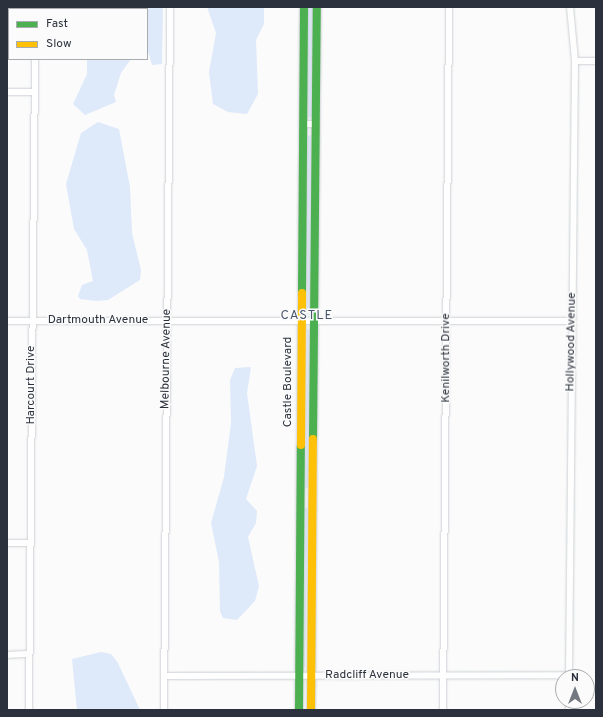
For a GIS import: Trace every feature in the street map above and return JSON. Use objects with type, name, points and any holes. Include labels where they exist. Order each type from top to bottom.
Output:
[{"type":"street","name":"Melbourne Avenue","points":[[164,710],[170,7]]},
{"type":"street","name":"Castle Boulevard","points":[[299,710],[298,676],[304,7]]},
{"type":"street","name":"Castle Boulevard","points":[[311,710],[317,7]]},
{"type":"street","name":"Kenilworth Drive","points":[[444,710],[450,7]]},
{"type":"street","name":"Hollywood Avenue","points":[[569,669],[575,61],[570,7]]},
{"type":"street","name":"Harcourt Drive","points":[[29,710],[29,543],[33,320],[33,92],[35,60]]},
{"type":"street","points":[[575,61],[596,61]]},
{"type":"street","points":[[7,92],[33,92]]},
{"type":"street","points":[[303,124],[316,124]]},
{"type":"street","name":"Dartmouth Avenue","points":[[7,321],[572,321]]},
{"type":"street","points":[[300,497],[312,497]]},
{"type":"street","points":[[7,543],[29,543]]},
{"type":"street","points":[[7,655],[29,654]]},
{"type":"street","name":"Radcliff Avenue","points":[[164,676],[555,676]]},
{"type":"shaded area","points":[[73,7],[163,7],[162,64],[152,65],[148,51],[148,8]]},
{"type":"shaded area","points":[[207,7],[264,7],[264,24],[256,40],[258,94],[247,114],[228,112],[213,104],[209,72],[216,33]]},
{"type":"shaded area","points":[[307,7],[313,7],[312,117],[308,118]]},
{"type":"shaded area","points":[[87,60],[130,60],[121,73],[114,95],[116,102],[85,115],[73,104],[87,74]]},
{"type":"shaded area","points":[[98,122],[119,129],[130,187],[132,233],[141,270],[140,280],[108,300],[96,301],[80,299],[78,296],[82,285],[93,281],[87,250],[74,229],[66,184],[81,133]]},
{"type":"shaded area","points":[[311,135],[311,310],[307,313],[306,137]]},
{"type":"shaded area","points":[[307,329],[310,331],[308,487],[305,489]]},
{"type":"shaded area","points":[[251,367],[247,393],[257,466],[246,499],[257,511],[256,523],[248,537],[259,586],[255,601],[237,620],[223,618],[220,611],[219,562],[211,523],[224,477],[231,423],[230,380],[235,368]]},
{"type":"shaded area","points":[[304,507],[308,509],[305,667],[302,666]]},
{"type":"shaded area","points":[[101,652],[111,654],[118,663],[140,710],[77,710],[72,659]]},
{"type":"traffic: fast","points":[[302,293],[304,7]]},
{"type":"traffic: fast","points":[[313,439],[317,7]]},
{"type":"traffic: fast","points":[[299,710],[301,445]]},
{"type":"traffic: slow","points":[[301,445],[302,293]]},
{"type":"traffic: slow","points":[[311,710],[313,439]]},
{"type":"district","name":"CASTLE","points":[[307,316]]}]
